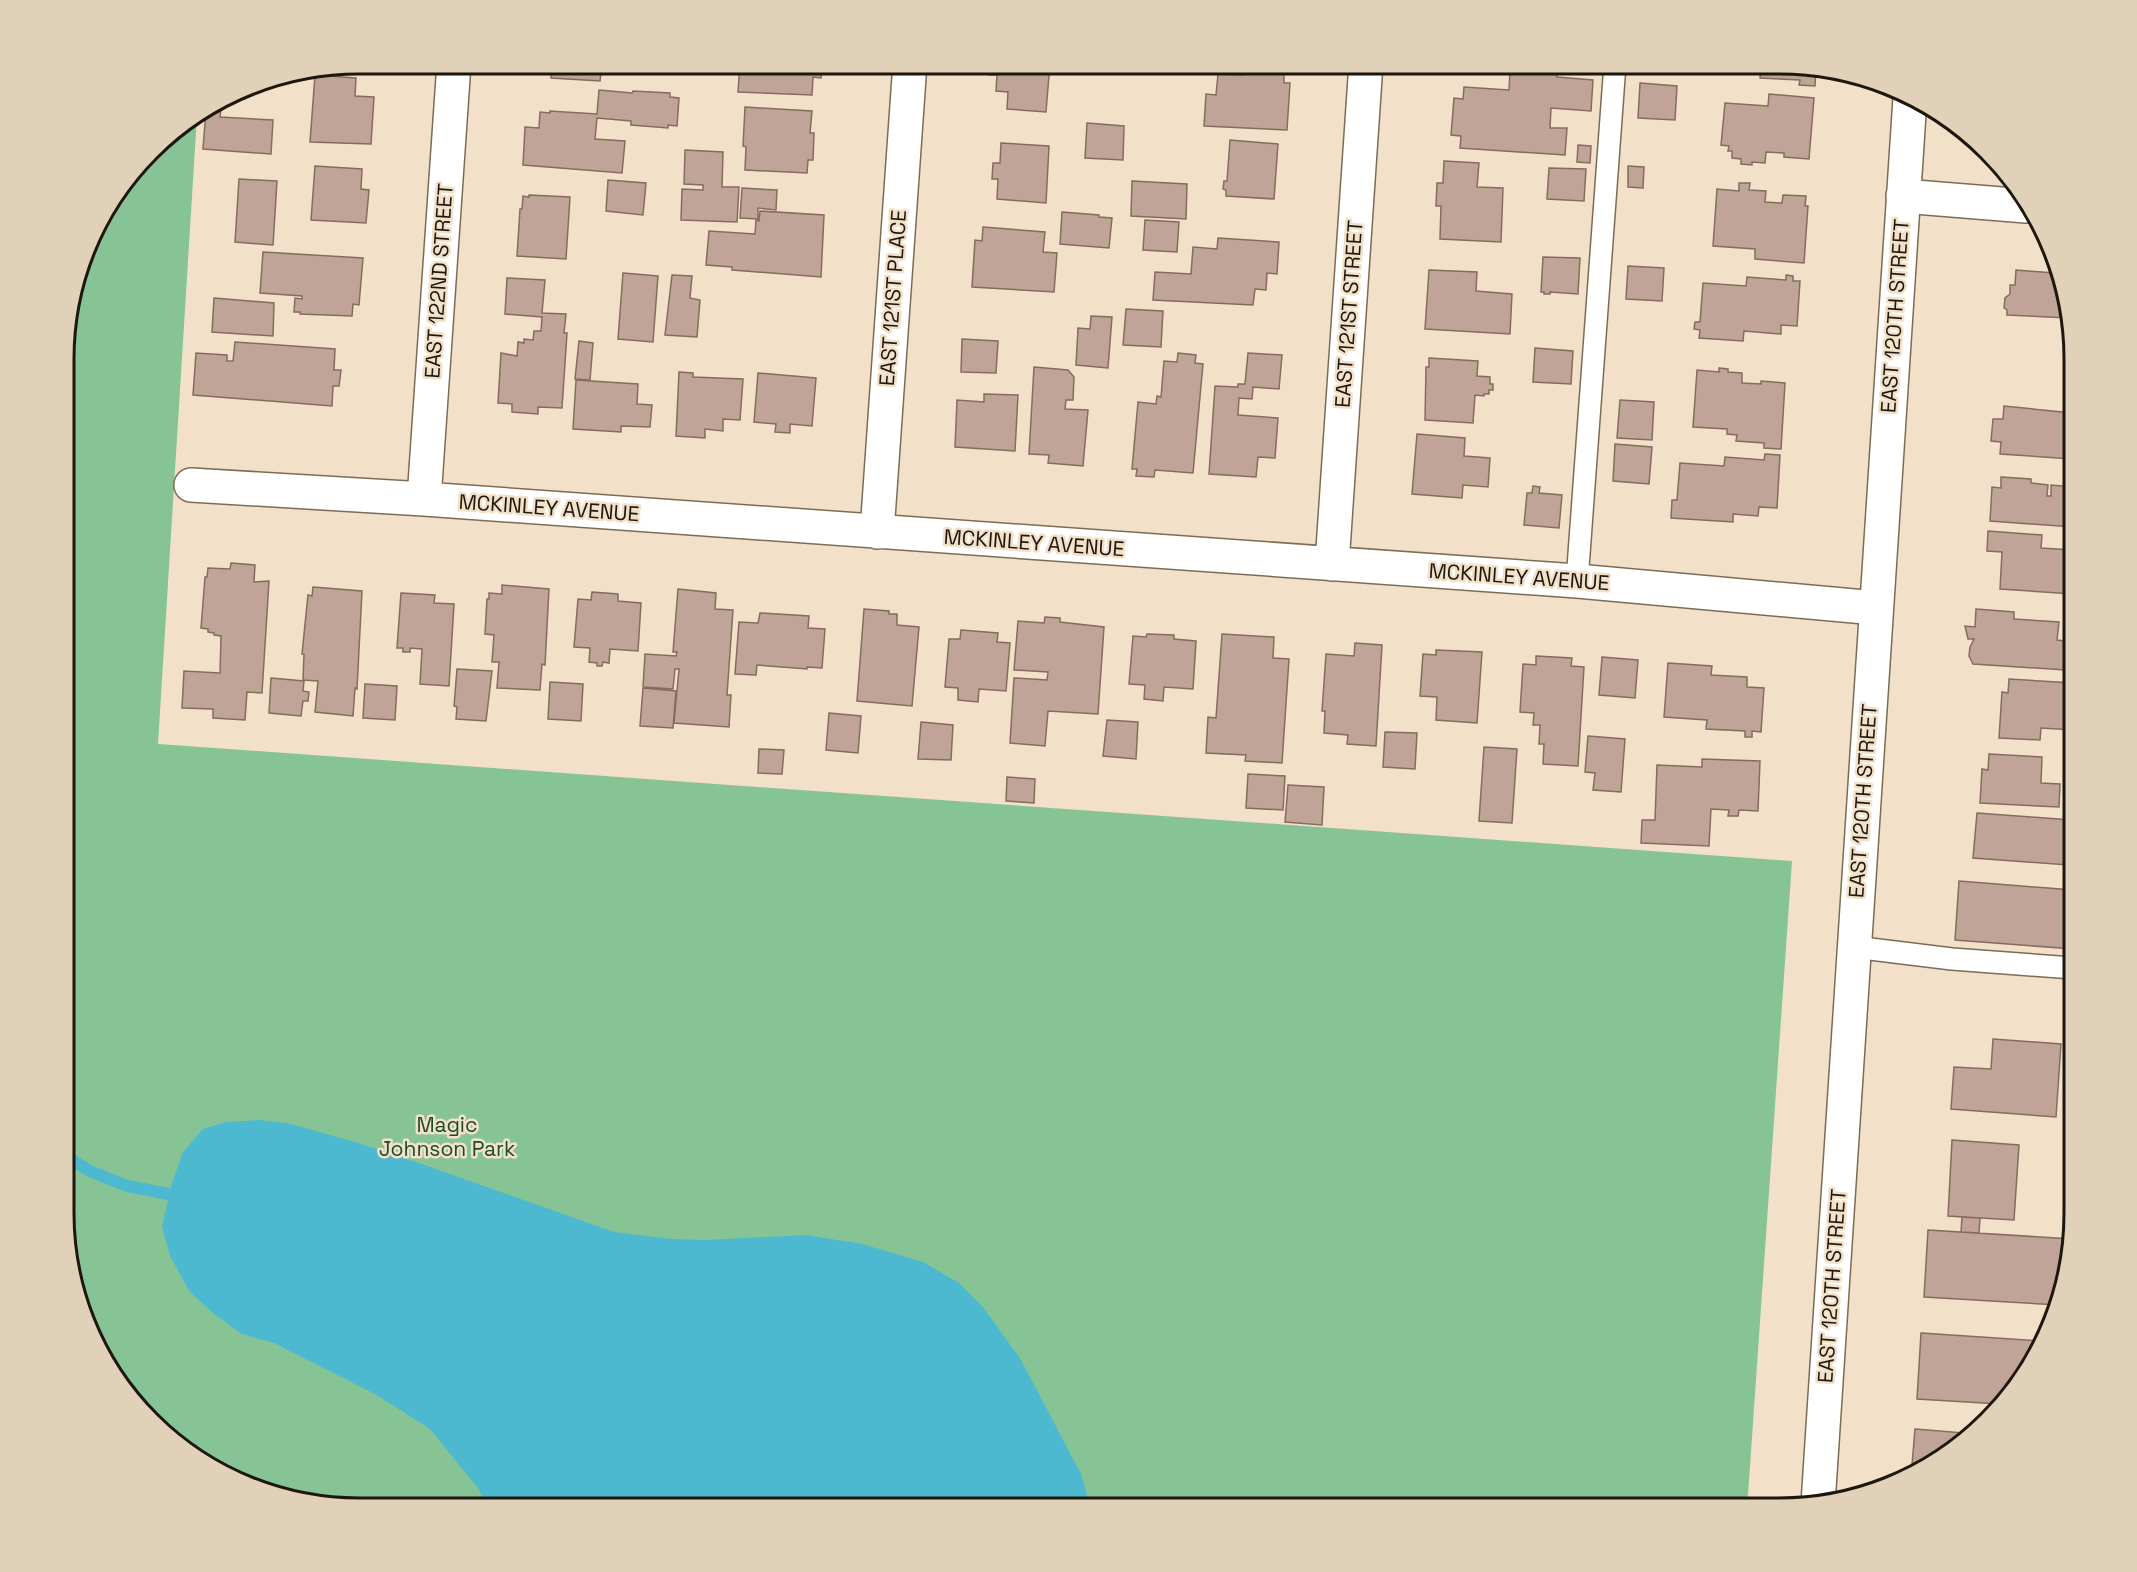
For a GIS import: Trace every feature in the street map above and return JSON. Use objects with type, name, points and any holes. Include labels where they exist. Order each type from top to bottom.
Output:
[{"type":"street","name":"EAST 122ND STREET","points":[[424,499],[453,74]]},
{"type":"street","name":"EAST 121ST PLACE","points":[[877,532],[909,74]]},
{"type":"street","name":"EAST 121ST STREET","points":[[1332,564],[1365,74]]},
{"type":"street","name":"EAST 120TH STREET","points":[[1819,1496],[1909,106]]},
{"type":"street","points":[[1903,196],[2018,205]]},
{"type":"street","name":"MCKINLEY AVENUE","points":[[192,485],[424,499],[1577,581],[1876,608]]},
{"type":"lane","points":[[1577,581],[1615,74]]},
{"type":"lane","points":[[1854,947],[1952,959],[2064,968]]},
{"type":"green space","name":"Magic Johnson Park","points":[[196,124],[158,744],[1792,861],[1748,1498],[340,1498],[285,1489],[249,1477],[185,1440],[157,1415],[132,1387],[95,1323],[83,1287],[76,1251],[74,1232],[74,340],[83,285],[95,249],[132,185],[157,157]]},
{"type":"water","points":[[258,1120],[287,1123],[355,1142],[614,1232],[671,1239],[706,1240],[806,1235],[862,1244],[923,1262],[959,1283],[983,1307],[1021,1360],[1081,1474],[1088,1498],[484,1498],[430,1429],[375,1394],[274,1343],[242,1334],[214,1314],[190,1292],[170,1256],[162,1226],[172,1183],[183,1152],[203,1129],[226,1122]]},
{"type":"building","points":[[551,74],[601,74],[600,81],[551,78]]},
{"type":"building","points":[[739,74],[821,74],[821,78],[813,77],[812,95],[738,92]]},
{"type":"building","points":[[1049,74],[1046,112],[1007,109],[1008,92],[996,91],[997,75],[989,75]]},
{"type":"building","points":[[1218,74],[1284,74],[1284,83],[1290,83],[1287,130],[1204,126],[1206,94],[1216,95]]},
{"type":"building","points":[[1510,74],[1557,74],[1557,77],[1593,80],[1591,111],[1551,108],[1550,128],[1567,128],[1565,155],[1460,148],[1461,136],[1451,135],[1454,98],[1463,99],[1464,87],[1509,90]]},
{"type":"building","points":[[1760,74],[1816,76],[1815,86],[1799,85],[1800,80],[1760,78]]},
{"type":"building","points":[[315,77],[356,78],[355,96],[374,97],[371,144],[310,142]]},
{"type":"building","points":[[1640,83],[1677,86],[1675,120],[1638,118]]},
{"type":"building","points":[[599,90],[670,93],[670,97],[679,98],[677,126],[668,125],[668,128],[631,125],[631,121],[597,118],[595,139],[625,141],[622,173],[523,165],[525,127],[539,128],[540,112],[597,114]]},
{"type":"building","points":[[1769,94],[1814,98],[1809,159],[1784,157],[1784,153],[1766,152],[1765,163],[1741,164],[1741,159],[1732,158],[1732,151],[1728,151],[1729,146],[1721,145],[1725,103],[1768,106]]},
{"type":"building","points":[[745,107],[812,111],[810,133],[814,133],[813,160],[808,160],[807,173],[745,170],[746,147],[743,146]]},
{"type":"building","points":[[221,109],[220,117],[273,120],[271,154],[203,149],[205,119]]},
{"type":"building","points":[[1087,123],[1124,126],[1123,160],[1085,158]]},
{"type":"building","points":[[1230,140],[1278,144],[1274,199],[1226,196],[1226,190],[1223,189],[1224,181],[1227,181]]},
{"type":"building","points":[[1001,143],[1049,146],[1046,203],[997,199],[998,179],[992,179],[993,163],[1000,163]]},
{"type":"building","points":[[1578,145],[1591,146],[1590,163],[1577,162]]},
{"type":"building","points":[[685,150],[723,152],[722,187],[739,187],[737,222],[681,220],[682,189],[703,190],[703,185],[684,184]]},
{"type":"building","points":[[1444,161],[1479,163],[1477,187],[1503,188],[1501,242],[1440,239],[1441,206],[1436,206],[1437,183],[1443,183]]},
{"type":"building","points":[[315,166],[362,169],[361,189],[369,190],[366,223],[311,220]]},
{"type":"building","points":[[1628,166],[1644,167],[1643,188],[1628,187]]},
{"type":"building","points":[[1549,168],[1586,169],[1584,201],[1547,199]]},
{"type":"building","points":[[239,179],[277,181],[273,245],[235,242]]},
{"type":"building","points":[[608,180],[646,183],[643,215],[606,211]]},
{"type":"building","points":[[1132,181],[1187,184],[1186,219],[1131,216]]},
{"type":"building","points":[[1739,183],[1750,183],[1749,190],[1766,191],[1765,202],[1782,203],[1783,195],[1806,196],[1805,206],[1808,206],[1804,263],[1755,259],[1755,249],[1713,246],[1717,189],[1739,191]]},
{"type":"building","points":[[742,188],[777,190],[776,210],[758,208],[758,219],[740,218]]},
{"type":"building","points":[[529,195],[570,197],[566,259],[517,256],[520,209],[522,209],[523,196],[529,197]]},
{"type":"building","points":[[760,211],[824,215],[821,277],[732,270],[732,267],[706,265],[709,231],[755,234],[756,220],[759,221]]},
{"type":"building","points":[[1062,212],[1112,218],[1109,248],[1060,244]]},
{"type":"building","points":[[1145,220],[1179,222],[1177,252],[1143,250]]},
{"type":"building","points":[[983,227],[1045,232],[1043,252],[1057,253],[1054,292],[972,287],[975,240],[982,241]]},
{"type":"building","points":[[1218,238],[1279,242],[1277,274],[1267,273],[1266,290],[1255,289],[1253,305],[1153,300],[1155,272],[1191,274],[1193,247],[1217,249]]},
{"type":"building","points":[[263,252],[363,258],[359,305],[353,304],[352,316],[294,312],[295,298],[302,299],[302,296],[260,293]]},
{"type":"building","points":[[1543,257],[1580,258],[1578,294],[1550,292],[1550,294],[1544,294],[1541,292]]},
{"type":"building","points":[[1628,266],[1664,268],[1662,301],[1626,299]]},
{"type":"building","points":[[1429,270],[1477,272],[1476,291],[1512,294],[1510,334],[1425,329]]},
{"type":"building","points":[[2016,270],[2050,273],[2060,318],[2007,315],[2007,310],[2004,308],[2005,298],[2010,294],[2010,285],[2015,285]]},
{"type":"building","points":[[623,273],[658,276],[653,342],[618,339]]},
{"type":"building","points":[[672,275],[692,276],[690,298],[700,300],[697,337],[665,335]]},
{"type":"building","points":[[1786,275],[1793,276],[1793,281],[1800,281],[1797,326],[1781,325],[1781,334],[1744,331],[1743,341],[1699,338],[1700,330],[1694,329],[1695,322],[1700,322],[1703,283],[1746,286],[1747,277],[1786,280]]},
{"type":"building","points":[[507,278],[545,280],[542,313],[566,314],[564,333],[567,333],[562,408],[538,407],[538,414],[512,412],[512,404],[498,403],[501,353],[517,356],[518,342],[524,343],[524,339],[533,340],[534,331],[541,331],[542,317],[505,314]]},
{"type":"building","points":[[214,298],[274,303],[273,336],[212,332]]},
{"type":"building","points":[[1126,309],[1163,311],[1161,347],[1123,345]]},
{"type":"building","points":[[1091,316],[1112,317],[1108,368],[1076,365],[1078,328],[1090,329]]},
{"type":"building","points":[[962,339],[998,341],[996,373],[961,372]]},
{"type":"building","points":[[579,341],[593,343],[590,380],[575,379]]},
{"type":"building","points":[[235,342],[335,349],[334,370],[341,370],[339,386],[333,386],[332,406],[193,395],[196,353],[227,355],[227,361],[233,361]]},
{"type":"building","points":[[1535,348],[1573,351],[1571,384],[1533,382]]},
{"type":"building","points":[[1178,353],[1196,355],[1195,363],[1203,364],[1193,473],[1155,470],[1154,477],[1136,476],[1137,469],[1132,469],[1138,402],[1156,404],[1157,396],[1161,397],[1164,361],[1177,362]]},
{"type":"building","points":[[1248,353],[1282,355],[1279,389],[1253,387],[1252,399],[1239,398],[1238,415],[1278,418],[1275,458],[1258,457],[1256,477],[1209,474],[1215,386],[1238,387],[1238,384],[1245,384]]},
{"type":"building","points":[[1429,358],[1478,361],[1477,376],[1490,377],[1493,390],[1489,390],[1489,394],[1484,394],[1484,396],[1475,395],[1473,423],[1425,420],[1426,367],[1429,367]]},
{"type":"building","points":[[1034,367],[1068,370],[1074,377],[1073,400],[1066,400],[1065,409],[1088,410],[1083,466],[1048,463],[1049,455],[1029,454]]},
{"type":"building","points":[[1719,368],[1728,369],[1728,372],[1742,373],[1742,383],[1761,384],[1761,381],[1785,383],[1781,449],[1764,448],[1764,443],[1736,441],[1737,435],[1727,434],[1727,429],[1693,427],[1697,370],[1719,372]]},
{"type":"building","points":[[679,372],[693,373],[693,377],[743,379],[740,420],[723,419],[723,431],[705,429],[705,438],[676,436]]},
{"type":"building","points":[[758,373],[816,378],[812,426],[790,424],[790,433],[775,432],[776,424],[754,422]]},
{"type":"building","points":[[576,380],[638,384],[637,404],[652,405],[650,427],[621,426],[621,432],[573,429]]},
{"type":"building","points":[[984,394],[1018,395],[1015,451],[955,447],[957,400],[984,402]]},
{"type":"building","points":[[1620,400],[1654,402],[1652,440],[1617,438]]},
{"type":"building","points":[[2004,406],[2064,412],[2064,458],[2000,454],[2001,442],[1991,441],[1993,419],[2003,419]]},
{"type":"building","points":[[1417,434],[1465,438],[1464,456],[1490,458],[1488,487],[1463,485],[1462,498],[1412,494]]},
{"type":"building","points":[[1615,444],[1652,447],[1649,484],[1613,481]]},
{"type":"building","points":[[1765,454],[1780,455],[1777,508],[1759,507],[1758,516],[1733,514],[1733,522],[1671,518],[1672,500],[1677,500],[1680,463],[1724,466],[1725,457],[1764,460]]},
{"type":"building","points":[[2001,477],[2031,479],[2031,483],[2048,485],[2047,496],[2051,496],[2051,485],[2064,486],[2064,526],[1990,521],[1992,487],[2001,488]]},
{"type":"building","points":[[1533,486],[1540,487],[1539,493],[1562,495],[1559,528],[1524,525],[1527,493],[1532,493]]},
{"type":"building","points":[[1988,531],[2042,535],[2041,548],[2064,549],[2064,593],[2000,589],[2002,552],[1987,551]]},
{"type":"building","points":[[231,563],[255,565],[254,582],[269,581],[262,693],[247,692],[245,720],[213,718],[213,709],[182,708],[184,671],[220,673],[221,636],[201,628],[205,577],[207,577],[208,568],[230,569]]},
{"type":"building","points":[[502,585],[549,589],[545,665],[542,664],[540,690],[497,688],[499,662],[492,662],[494,635],[485,634],[489,593],[502,594]]},
{"type":"building","points":[[313,587],[362,591],[357,689],[355,688],[353,716],[315,712],[318,681],[303,680],[304,654],[302,654],[308,595],[312,596]]},
{"type":"building","points":[[678,589],[716,593],[715,609],[733,610],[727,695],[731,695],[729,727],[674,723],[679,669],[675,669],[673,689],[643,687],[645,654],[676,656],[677,652],[673,652]]},
{"type":"building","points":[[592,592],[618,594],[618,601],[641,603],[638,651],[610,649],[609,663],[603,662],[602,666],[597,666],[597,663],[589,662],[590,648],[574,647],[578,599],[591,600]]},
{"type":"building","points":[[401,593],[435,595],[434,603],[454,604],[449,686],[420,684],[422,649],[410,648],[410,652],[403,652],[403,648],[397,648]]},
{"type":"building","points":[[864,609],[889,611],[889,614],[897,614],[897,625],[919,627],[912,706],[857,701]]},
{"type":"building","points":[[1976,609],[2014,612],[2014,619],[2059,622],[2057,640],[2064,641],[2064,670],[1973,664],[1969,656],[1974,639],[1968,639],[1965,626],[1975,627]]},
{"type":"building","points":[[760,613],[809,616],[808,628],[825,629],[822,668],[757,665],[756,675],[735,674],[739,622],[758,623]]},
{"type":"building","points":[[1045,617],[1060,618],[1060,622],[1104,627],[1098,714],[1048,711],[1045,746],[1010,743],[1014,678],[1047,680],[1048,672],[1014,670],[1018,621],[1044,623]]},
{"type":"building","points":[[961,630],[998,633],[997,642],[1010,643],[1006,691],[979,689],[978,702],[958,700],[958,688],[945,687],[949,639],[960,639]]},
{"type":"building","points":[[1147,634],[1174,635],[1174,639],[1196,641],[1193,689],[1164,687],[1163,701],[1144,699],[1145,685],[1129,684],[1133,636],[1146,637]]},
{"type":"building","points":[[1222,634],[1274,637],[1273,658],[1289,659],[1282,763],[1245,761],[1246,755],[1206,753],[1208,717],[1216,718]]},
{"type":"building","points":[[1355,643],[1382,645],[1376,746],[1347,744],[1348,735],[1324,733],[1325,711],[1322,711],[1326,654],[1354,656]]},
{"type":"building","points":[[1436,650],[1482,652],[1477,723],[1436,720],[1437,697],[1420,696],[1423,654],[1436,655]]},
{"type":"building","points":[[1536,656],[1572,658],[1571,666],[1584,667],[1578,766],[1543,764],[1544,744],[1539,744],[1540,725],[1533,725],[1534,713],[1520,712],[1523,664],[1536,665]]},
{"type":"building","points":[[1602,657],[1638,660],[1635,698],[1599,695]]},
{"type":"building","points":[[1668,663],[1712,666],[1711,675],[1747,677],[1747,687],[1764,688],[1761,732],[1752,731],[1752,737],[1745,737],[1745,731],[1706,729],[1707,720],[1664,717]]},
{"type":"building","points":[[457,669],[492,671],[486,721],[456,719],[457,707],[454,706]]},
{"type":"building","points":[[271,678],[304,681],[303,691],[309,692],[308,701],[303,701],[301,716],[269,713]]},
{"type":"building","points":[[2009,679],[2064,682],[2064,729],[2041,728],[2040,740],[1999,738],[2002,692],[2008,693]]},
{"type":"building","points":[[550,682],[583,684],[581,721],[548,719]]},
{"type":"building","points":[[365,684],[397,686],[395,720],[363,718]]},
{"type":"building","points":[[643,688],[676,691],[673,728],[640,726]]},
{"type":"building","points":[[829,713],[861,716],[858,753],[826,750]]},
{"type":"building","points":[[1107,720],[1138,722],[1136,759],[1103,756]]},
{"type":"building","points":[[921,722],[953,725],[951,760],[918,759]]},
{"type":"building","points":[[1385,732],[1417,733],[1415,769],[1383,767]]},
{"type":"building","points":[[1588,736],[1625,739],[1621,792],[1593,790],[1595,773],[1585,772]]},
{"type":"building","points":[[1484,747],[1517,749],[1512,823],[1479,821]]},
{"type":"building","points":[[759,749],[784,750],[782,774],[758,773]]},
{"type":"building","points":[[1989,754],[2042,757],[2041,783],[2060,784],[2059,807],[1980,803],[1982,769],[1988,770]]},
{"type":"building","points":[[1702,759],[1760,761],[1758,811],[1739,810],[1738,816],[1728,816],[1729,810],[1711,809],[1709,846],[1641,843],[1642,820],[1655,820],[1657,765],[1702,767]]},
{"type":"building","points":[[1248,774],[1285,776],[1283,810],[1246,808]]},
{"type":"building","points":[[1007,777],[1035,779],[1034,803],[1006,801]]},
{"type":"building","points":[[1288,785],[1324,787],[1322,825],[1285,822]]},
{"type":"building","points":[[1977,813],[2064,819],[2064,865],[1973,858]]},
{"type":"building","points":[[1959,881],[2064,889],[2064,948],[1955,940]]},
{"type":"building","points":[[1993,1039],[2061,1044],[2056,1117],[1951,1109],[1954,1067],[1991,1069]]},
{"type":"building","points":[[1952,1140],[2019,1145],[2014,1220],[1948,1216]]},
{"type":"building","points":[[1962,1217],[1980,1218],[1979,1233],[1961,1232]]},
{"type":"building","points":[[1928,1230],[2062,1238],[2058,1269],[2048,1304],[1924,1297]]},
{"type":"building","points":[[1921,1333],[2034,1341],[2005,1387],[1991,1403],[1917,1399]]},
{"type":"building","points":[[1915,1429],[1961,1433],[1952,1440],[1912,1465]]},
{"type":"waterway","points":[[74,1161],[90,1171],[127,1186],[169,1194]]}]
